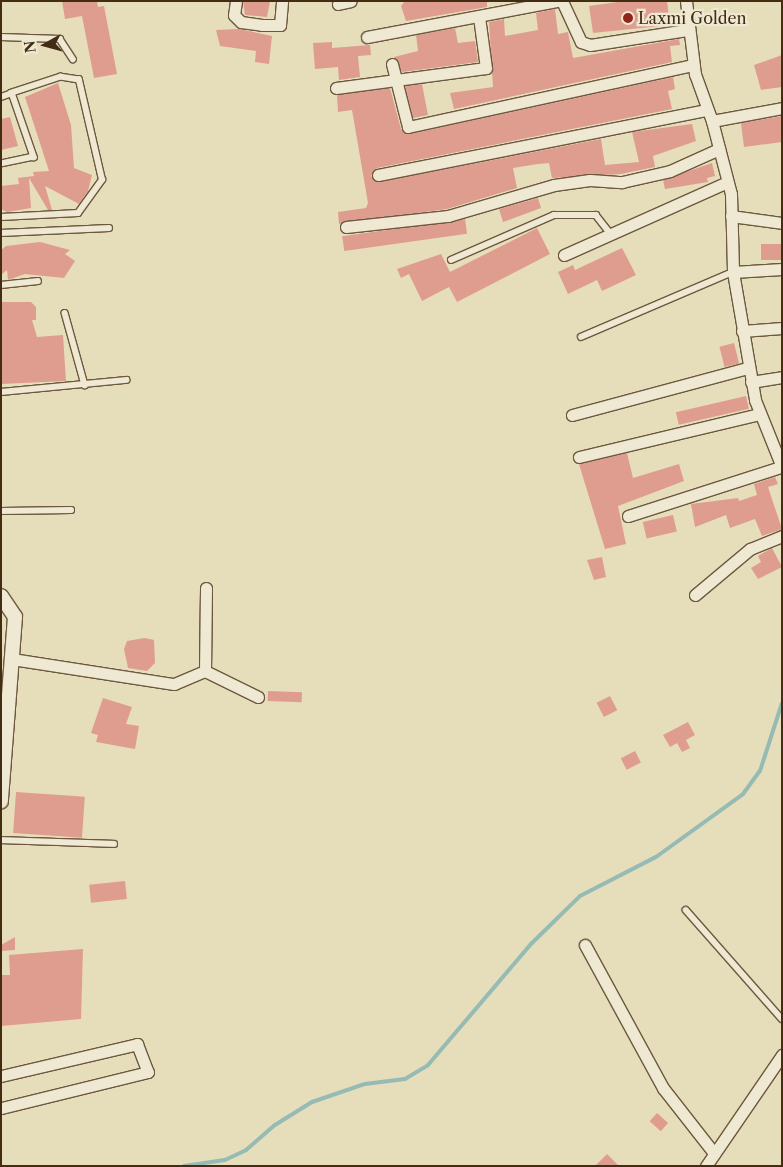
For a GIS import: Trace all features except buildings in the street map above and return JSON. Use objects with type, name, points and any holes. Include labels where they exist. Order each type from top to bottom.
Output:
[{"type":"street","points":[[236,1],[234,14],[241,22],[262,26],[280,25],[282,1]]},
{"type":"street","points":[[338,4],[351,1]]},
{"type":"street","points":[[367,37],[558,1]]},
{"type":"street","points":[[562,1],[580,42],[590,46],[687,30]]},
{"type":"street","points":[[628,516],[782,467],[760,414],[748,368],[733,272],[731,216],[727,182],[712,121],[693,65],[687,30],[686,1]]},
{"type":"street","points":[[336,88],[486,68],[479,17]]},
{"type":"street","points":[[392,64],[408,127],[693,65]]},
{"type":"street","points":[[712,121],[782,108]]},
{"type":"street","points":[[378,175],[707,110]]},
{"type":"street","points":[[346,227],[448,216],[554,185],[590,180],[622,182],[670,171],[719,149]]},
{"type":"street","points":[[564,255],[727,182]]},
{"type":"street","points":[[731,216],[782,223]]},
{"type":"street","points":[[733,272],[782,269]]},
{"type":"street","points":[[742,331],[782,328]]},
{"type":"street","points":[[572,415],[748,368]]},
{"type":"street","points":[[751,382],[782,377]]},
{"type":"street","points":[[579,457],[760,414]]},
{"type":"street","points":[[695,595],[750,549],[782,536]]},
{"type":"street","points":[[205,671],[206,588]]},
{"type":"street","points":[[1,596],[15,616],[1,801]]},
{"type":"street","points":[[12,659],[174,684],[205,671],[258,697]]},
{"type":"street","points":[[585,946],[663,1088],[714,1153]]},
{"type":"street","points":[[1,1076],[137,1044],[148,1072],[1,1108]]},
{"type":"street","points":[[706,1166],[782,1054]]},
{"type":"lane","points":[[1,37],[60,39],[73,59]]},
{"type":"lane","points":[[1,97],[61,77],[79,80],[102,180],[78,213],[1,217]]},
{"type":"lane","points":[[1,164],[34,157],[12,93]]},
{"type":"lane","points":[[451,260],[554,215],[596,215],[611,234]]},
{"type":"lane","points":[[1,233],[109,228]]},
{"type":"lane","points":[[581,337],[733,272]]},
{"type":"lane","points":[[1,284],[38,281]]},
{"type":"lane","points":[[65,312],[85,385]]},
{"type":"lane","points":[[1,392],[126,380]]},
{"type":"lane","points":[[1,511],[71,510]]},
{"type":"lane","points":[[1,840],[114,844]]},
{"type":"lane","points":[[686,910],[782,1019]]},
{"type":"waterway","points":[[184,1166],[225,1160],[246,1150],[275,1125],[312,1102],[365,1084],[405,1079],[428,1065],[532,943],[580,896],[656,857],[743,794],[760,771],[782,703]]},
{"type":"place","name":"Laxmi Golden","points":[[628,18]]}]
